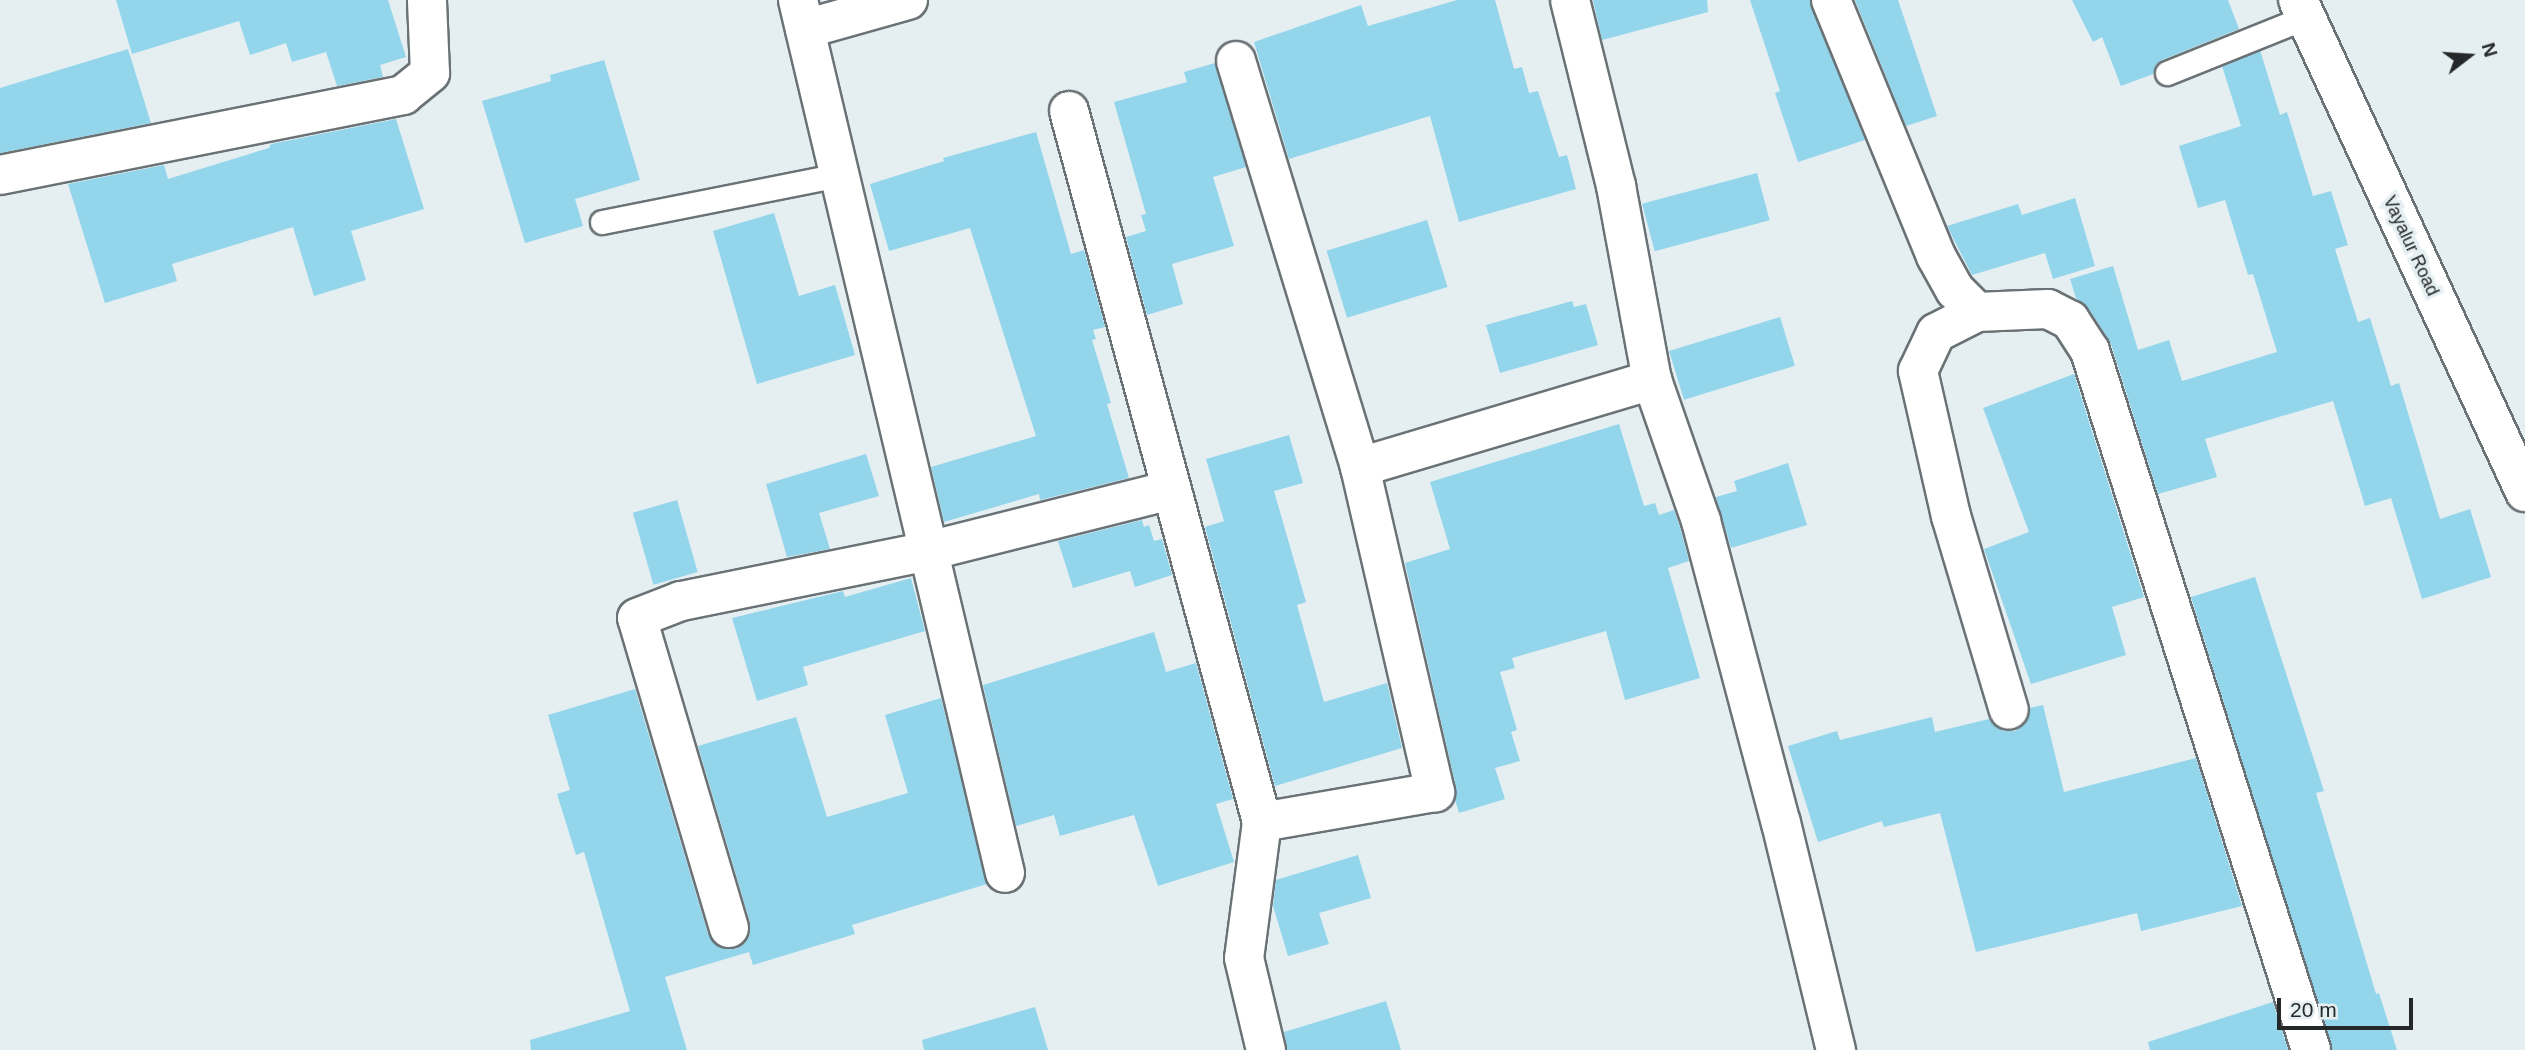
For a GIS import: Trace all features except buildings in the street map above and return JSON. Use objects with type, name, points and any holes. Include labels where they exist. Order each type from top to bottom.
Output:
[{"type":"street","points":[[0,175],[403,94],[430,73],[427,0]]},
{"type":"street","points":[[908,0],[802,14],[1005,873]]},
{"type":"street","points":[[1570,0],[1616,186],[1652,380],[1701,521],[1781,823],[1836,1050]]},
{"type":"street","points":[[1831,0],[1936,256],[1955,290],[1977,312]]},
{"type":"street","name":"Vayalur Road","points":[[2302,9],[2525,492]]},
{"type":"street","points":[[1236,61],[1360,467],[1435,792],[1262,822]]},
{"type":"street","points":[[1069,111],[1262,822],[1244,958],[1266,1050]]},
{"type":"street","points":[[2009,710],[1951,516],[1919,371],[1936,333],[1977,312],[2048,309],[2070,320],[2090,351],[2311,1050]]},
{"type":"street","points":[[1360,467],[1652,380]]},
{"type":"street","points":[[729,928],[637,618],[681,601],[928,551],[1170,490]]},
{"type":"lane","points":[[2167,73],[2302,9]]},
{"type":"lane","points":[[603,222],[840,175]]}]
